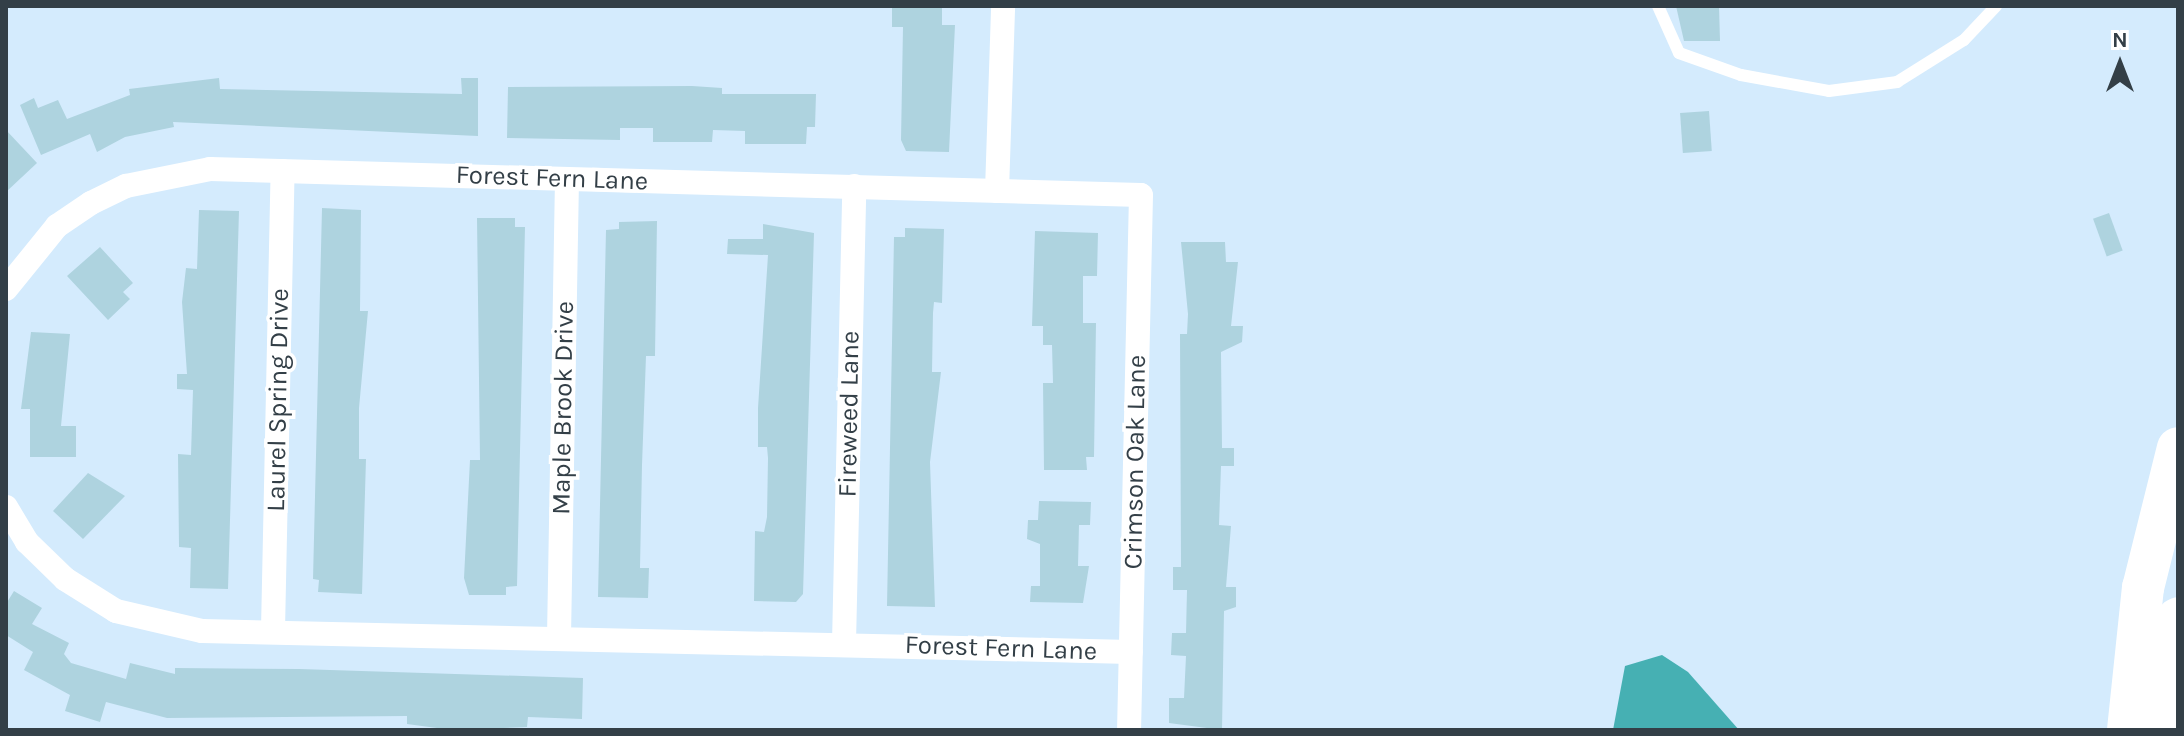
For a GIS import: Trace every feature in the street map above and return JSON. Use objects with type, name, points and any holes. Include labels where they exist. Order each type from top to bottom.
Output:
[{"type":"highway","points":[[2128,730],[2143,588],[2178,448]]},
{"type":"highway","points":[[2169,730],[2178,618]]},
{"type":"street","points":[[997,191],[1003,6]]},
{"type":"street","name":"Forest Fern Lane","points":[[6,289],[57,226],[126,186],[210,169],[1141,195]]},
{"type":"street","name":"Laurel Spring Drive","points":[[273,630],[283,171]]},
{"type":"street","name":"Maple Brook Drive","points":[[559,637],[567,179]]},
{"type":"street","name":"Fireweed Lane","points":[[844,643],[854,186]]},
{"type":"street","name":"Crimson Oak Lane","points":[[1129,730],[1141,195]]},
{"type":"street","name":"Forest Fern Lane","points":[[6,507],[27,542],[65,579],[116,611],[202,631],[273,630],[1131,652]]},
{"type":"lane","points":[[1658,6],[1679,53],[1741,75],[1829,91],[1897,82],[1964,40],[1996,6]]},
{"type":"shaded area","points":[[1662,655],[1688,672],[1739,730],[1613,730],[1625,666]]},
{"type":"building","points":[[892,6],[942,6],[942,25],[955,25],[949,152],[906,151],[901,140],[903,27],[892,27]]},
{"type":"building","points":[[1676,6],[1719,6],[1720,41],[1684,41]]},
{"type":"building","points":[[219,78],[220,89],[462,94],[461,78],[478,78],[478,136],[173,122],[174,127],[125,137],[97,152],[90,134],[41,155],[20,105],[34,98],[38,108],[58,100],[67,119],[130,95],[129,89]]},
{"type":"building","points":[[508,87],[722,88],[722,94],[816,94],[815,127],[807,127],[806,144],[745,144],[745,131],[713,130],[712,142],[653,142],[653,128],[620,128],[620,140],[507,138]]},
{"type":"building","points":[[1709,111],[1712,151],[1683,153],[1680,113]]},
{"type":"building","points":[[6,130],[37,163],[6,192]]},
{"type":"building","points":[[322,208],[361,210],[360,311],[368,311],[359,408],[359,459],[366,459],[362,594],[318,592],[319,580],[313,579]]},
{"type":"building","points":[[199,210],[239,211],[228,589],[190,588],[191,548],[179,547],[178,454],[191,455],[193,390],[177,389],[177,374],[187,374],[182,302],[186,268],[197,269]]},
{"type":"building","points":[[2109,213],[2123,251],[2107,256],[2093,219]]},
{"type":"building","points":[[477,218],[515,218],[515,227],[525,227],[517,586],[506,587],[506,595],[469,595],[464,578],[470,460],[480,460]]},
{"type":"building","points":[[657,221],[655,356],[646,356],[642,465],[640,568],[649,568],[648,598],[598,597],[606,230],[619,229],[619,222]]},
{"type":"building","points":[[763,224],[814,233],[803,594],[796,602],[754,601],[755,531],[764,532],[767,517],[768,458],[767,447],[758,447],[758,408],[768,255],[727,254],[728,239],[763,239]]},
{"type":"building","points":[[905,228],[944,229],[942,303],[934,302],[933,313],[932,372],[941,372],[930,462],[935,607],[887,606],[894,237],[905,237]]},
{"type":"building","points":[[1035,231],[1098,233],[1097,276],[1083,276],[1083,323],[1096,323],[1094,457],[1086,457],[1087,470],[1044,470],[1043,383],[1053,383],[1052,345],[1043,345],[1043,326],[1032,326]]},
{"type":"building","points":[[1181,242],[1225,242],[1226,262],[1238,262],[1231,326],[1243,326],[1242,342],[1221,352],[1222,448],[1234,448],[1234,466],[1221,466],[1219,525],[1231,526],[1226,587],[1236,587],[1236,607],[1224,611],[1222,730],[1169,723],[1169,698],[1184,698],[1186,656],[1171,655],[1172,633],[1186,633],[1187,590],[1173,590],[1173,567],[1181,567],[1180,334],[1187,334],[1188,314]]},
{"type":"building","points":[[100,247],[133,283],[123,292],[130,299],[108,320],[67,276]]},
{"type":"building","points":[[31,332],[70,334],[61,426],[76,426],[76,457],[30,457],[30,409],[21,409]]},
{"type":"building","points":[[88,473],[125,496],[83,539],[53,511]]},
{"type":"building","points":[[1039,501],[1091,502],[1090,525],[1079,525],[1078,566],[1089,566],[1083,603],[1030,602],[1031,586],[1040,586],[1040,544],[1027,539],[1028,520],[1038,520]]},
{"type":"building","points":[[14,591],[42,608],[32,624],[69,643],[64,654],[71,663],[126,679],[130,663],[175,674],[175,668],[299,669],[583,678],[582,719],[528,717],[527,727],[452,730],[407,724],[407,716],[167,718],[106,702],[100,722],[65,711],[70,695],[24,670],[33,652],[6,635],[6,604]]}]
